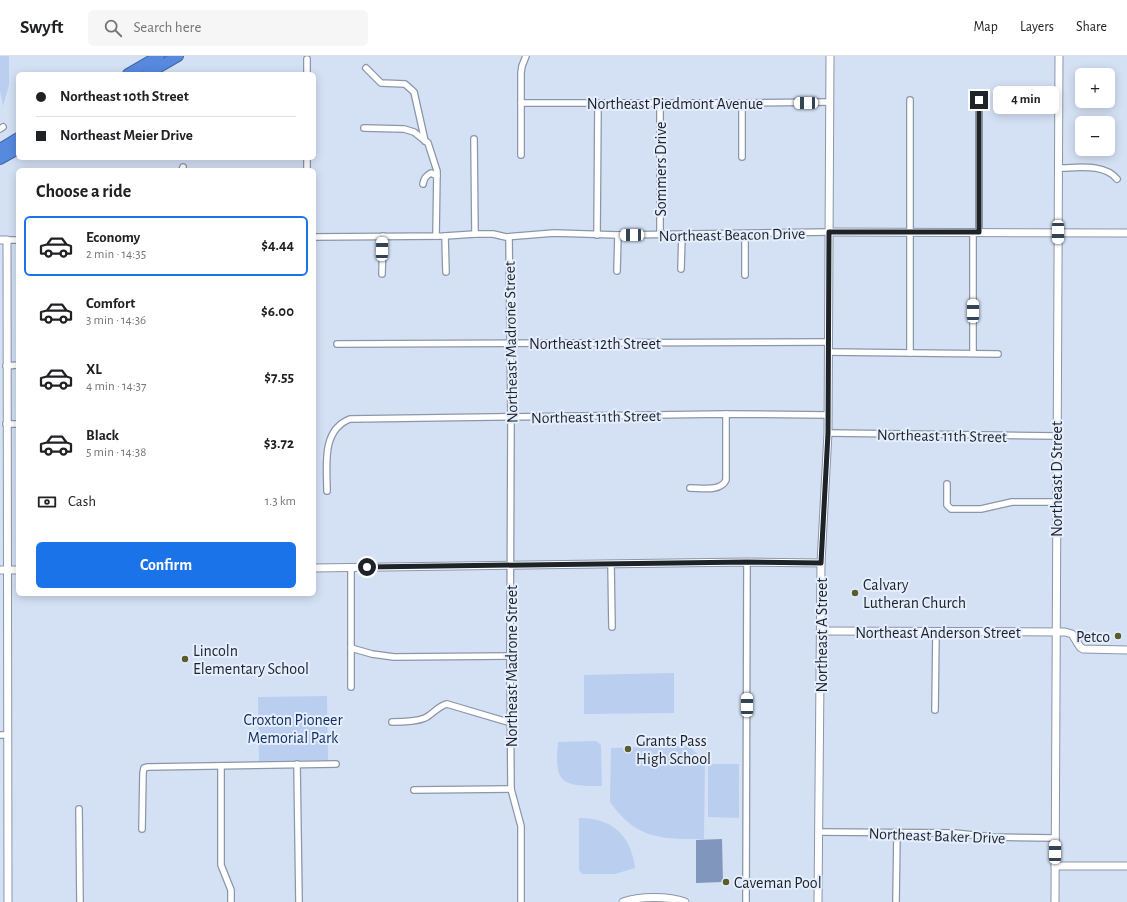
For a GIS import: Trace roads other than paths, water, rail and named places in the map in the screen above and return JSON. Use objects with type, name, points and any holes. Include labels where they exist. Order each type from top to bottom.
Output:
[{"type":"highway","points":[[131,72],[159,56]]},
{"type":"highway","points":[[150,72],[178,56]]},
{"type":"highway","points":[[0,148],[16,139]]},
{"type":"highway","points":[[0,159],[16,149]]},
{"type":"street","points":[[521,155],[522,66],[526,56]]},
{"type":"street","name":"Northeast A Street","points":[[818,902],[820,832],[821,563],[828,433],[830,56]]},
{"type":"street","name":"Northeast D Street","points":[[1055,902],[1056,436],[1059,56]]},
{"type":"street","points":[[307,59],[307,72]]},
{"type":"street","points":[[366,68],[372,76],[381,83],[404,84],[414,92],[426,141],[433,155],[437,176],[436,236]]},
{"type":"street","points":[[910,100],[910,353]]},
{"type":"street","points":[[973,353],[979,100]]},
{"type":"street","name":"Northeast Piedmont Avenue","points":[[521,103],[742,104],[830,102]]},
{"type":"street","points":[[597,234],[598,103]]},
{"type":"street","name":"Sommers Drive","points":[[660,103],[660,234]]},
{"type":"street","points":[[742,104],[742,157]]},
{"type":"street","points":[[364,128],[404,129],[414,132],[426,141]]},
{"type":"street","points":[[474,140],[475,234]]},
{"type":"street","points":[[1058,168],[1102,170],[1113,175],[1117,180]]},
{"type":"street","points":[[423,184],[424,178],[427,175],[431,173],[437,176]]},
{"type":"street","name":"Northeast Beacon Drive","points":[[316,237],[493,234],[509,237],[554,233],[618,235],[829,232],[1127,233]]},
{"type":"street","points":[[681,269],[682,234]]},
{"type":"street","points":[[745,234],[745,275]]},
{"type":"street","points":[[618,235],[618,271]]},
{"type":"street","points":[[382,274],[383,236]]},
{"type":"street","points":[[445,236],[446,272]]},
{"type":"street","name":"Northeast Madrone Street","points":[[509,237],[511,418],[510,656],[512,789],[521,826],[521,902]]},
{"type":"street","points":[[8,902],[4,735],[3,570],[6,366],[3,240],[16,240]]},
{"type":"street","name":"Northeast 12th Street","points":[[338,344],[828,342]]},
{"type":"street","points":[[828,352],[998,354]]},
{"type":"street","points":[[6,366],[16,365]]},
{"type":"street","points":[[690,488],[719,487],[724,485],[726,480],[726,414]]},
{"type":"street","name":"Northeast 11th Street","points":[[327,491],[329,440],[339,424],[344,421],[357,418],[511,418],[726,414],[828,415]]},
{"type":"street","points":[[6,424],[16,424]]},
{"type":"street","name":"Northeast 11th Street","points":[[828,433],[1056,436]]},
{"type":"street","points":[[948,484],[947,506],[951,509],[981,508],[1012,502],[1056,502]]},
{"type":"street","points":[[746,902],[747,562]]},
{"type":"street","points":[[316,568],[747,562],[821,563]]},
{"type":"street","points":[[611,564],[612,627]]},
{"type":"street","points":[[351,568],[351,687]]},
{"type":"street","points":[[3,570],[16,570]]},
{"type":"street","name":"Northeast Anderson Street","points":[[821,632],[1064,632],[1072,634],[1083,649],[1127,650]]},
{"type":"street","points":[[935,710],[936,632]]},
{"type":"street","points":[[351,648],[372,654],[394,657],[510,656]]},
{"type":"street","points":[[392,722],[415,721],[425,717],[440,706],[451,704],[511,723]]},
{"type":"street","points":[[297,764],[299,902]]},
{"type":"street","points":[[142,829],[144,768],[336,764]]},
{"type":"street","points":[[220,766],[221,865],[231,890],[231,902]]},
{"type":"street","points":[[414,790],[512,789]]},
{"type":"street","points":[[79,809],[80,902]]},
{"type":"street","name":"Northeast Baker Drive","points":[[820,832],[955,833],[992,837],[1055,838]]},
{"type":"street","points":[[896,902],[897,832]]},
{"type":"street","points":[[1055,866],[1127,866]]},
{"type":"street","points":[[622,902],[640,898],[671,898],[685,902]]},
{"type":"place","name":"Calvary Lutheran Church","points":[[855,593]]},
{"type":"place","name":"Petco","points":[[1118,636]]},
{"type":"place","name":"Lincoln Elementary School","points":[[185,659]]},
{"type":"place","name":"Grants Pass High School","points":[[628,749]]},
{"type":"place","name":"Caveman Pool","points":[[726,882]]},
{"type":"park label","name":"Croxton Pioneer Memorial Park","points":[[293,728]]}]
